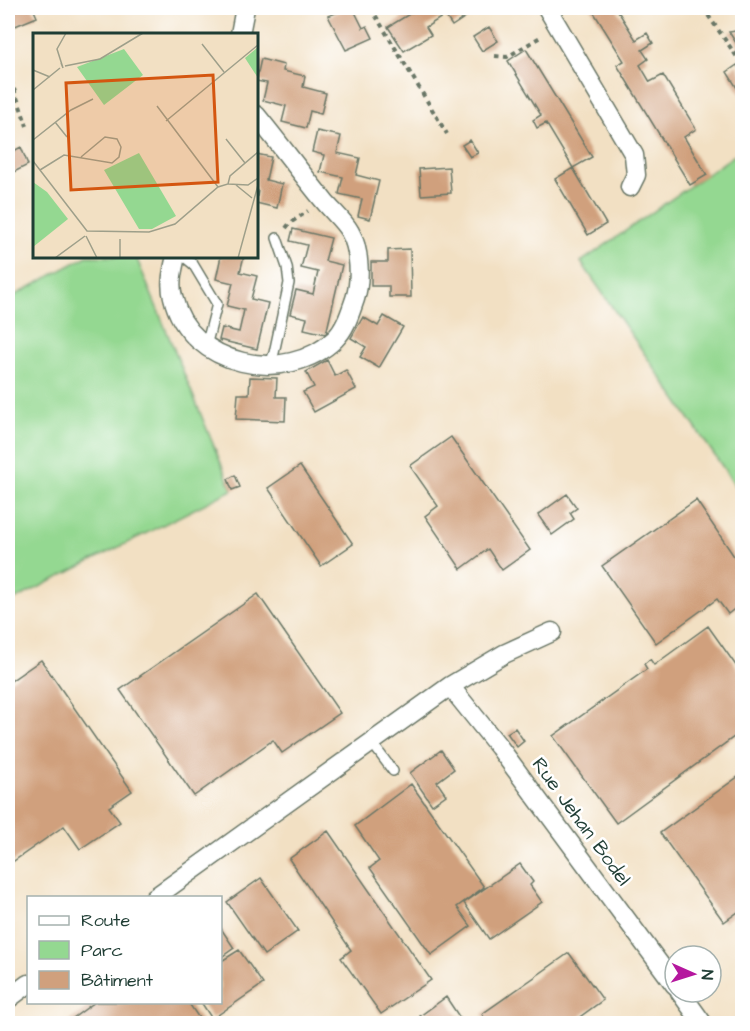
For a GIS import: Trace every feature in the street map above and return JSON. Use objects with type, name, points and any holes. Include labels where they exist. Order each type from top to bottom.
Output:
[{"type":"street","points":[[240,33],[245,8]]},
{"type":"street","points":[[547,8],[633,155],[636,175],[630,187]]},
{"type":"street","points":[[176,258],[172,274],[172,297],[182,319],[191,332],[206,346],[231,359],[269,366],[284,364],[318,353],[336,338],[348,320],[358,289],[358,258],[351,233],[258,118]]},
{"type":"street","points":[[155,896],[450,686],[504,654],[552,632]]},
{"type":"street","name":"Rue Jehan Bodel","points":[[450,686],[499,747],[663,969]]},
{"type":"street","points":[[8,999],[27,985]]},
{"type":"street","points":[[689,1004],[703,1023]]},
{"type":"lane","points":[[269,366],[274,353],[289,283],[287,267],[278,238]]},
{"type":"lane","points":[[186,258],[193,264],[217,304],[206,346]]},
{"type":"lane","points":[[372,743],[393,771]]},
{"type":"path","points":[[371,8],[447,134]]},
{"type":"path","points":[[703,8],[742,64]]},
{"type":"path","points":[[495,56],[507,57],[558,26]]},
{"type":"path","points":[[8,72],[27,126]]},
{"type":"path","points":[[278,238],[290,223],[324,201]]},
{"type":"green space","points":[[742,150],[742,495],[581,262]]},
{"type":"green space","points":[[83,258],[136,258],[232,490],[8,603],[8,299]]},
{"type":"building","points":[[8,8],[33,8],[37,17],[8,29]]},
{"type":"building","points":[[353,8],[363,28],[367,26],[373,38],[346,50],[328,16]]},
{"type":"building","points":[[419,8],[467,8],[470,14],[452,26],[445,15],[426,27],[431,35],[404,51],[388,27]]},
{"type":"building","points":[[591,8],[616,8],[636,40],[647,33],[653,43],[642,50],[648,59],[640,65],[650,82],[663,75],[696,129],[684,137],[707,175],[690,185],[617,65],[624,61]]},
{"type":"building","points":[[489,27],[498,41],[482,51],[473,37]]},
{"type":"building","points":[[742,30],[742,52],[729,32]]},
{"type":"building","points":[[526,49],[592,157],[573,168],[546,123],[537,128],[533,120],[541,115],[508,61]]},
{"type":"building","points":[[261,59],[284,65],[283,71],[305,76],[303,87],[326,93],[321,114],[310,111],[306,128],[282,122],[286,106],[263,100],[267,83],[258,81]]},
{"type":"building","points":[[737,65],[742,74],[742,96],[727,72]]},
{"type":"building","points":[[317,131],[341,136],[337,153],[360,158],[356,175],[379,181],[370,219],[358,216],[362,199],[339,194],[343,177],[320,172],[324,155],[312,152]]},
{"type":"building","points":[[470,140],[478,153],[470,157],[462,145]]},
{"type":"building","points":[[21,147],[28,165],[8,175],[8,154]]},
{"type":"building","points":[[258,154],[271,157],[266,180],[282,184],[277,208],[258,203]]},
{"type":"building","points":[[449,167],[451,193],[421,195],[419,169]]},
{"type":"building","points":[[573,168],[606,224],[588,235],[555,179]]},
{"type":"building","points":[[293,229],[331,238],[325,261],[342,265],[326,334],[304,329],[307,318],[290,314],[296,290],[313,294],[318,272],[301,268],[307,245],[290,241]]},
{"type":"building","points":[[410,249],[411,297],[389,297],[389,286],[371,286],[371,262],[388,262],[388,250]]},
{"type":"building","points":[[221,258],[244,258],[240,272],[257,276],[251,299],[268,303],[257,349],[219,340],[222,328],[239,332],[244,310],[227,306],[233,283],[216,279]]},
{"type":"building","points":[[384,316],[403,327],[379,368],[360,357],[366,347],[351,338],[363,317],[378,326]]},
{"type":"building","points":[[327,360],[335,376],[346,370],[356,389],[314,412],[303,392],[314,387],[306,372]]},
{"type":"building","points":[[250,377],[277,378],[276,397],[286,397],[285,421],[236,419],[238,394],[249,394]]},
{"type":"building","points":[[451,437],[530,550],[502,570],[488,549],[461,569],[425,516],[438,506],[410,466]]},
{"type":"building","points":[[300,466],[353,544],[321,566],[268,488]]},
{"type":"building","points":[[235,475],[240,487],[232,490],[228,479]]},
{"type":"building","points":[[567,494],[577,508],[570,513],[574,519],[552,535],[538,515]]},
{"type":"building","points":[[696,500],[742,568],[742,603],[728,614],[717,599],[656,643],[602,566]]},
{"type":"building","points":[[258,594],[340,713],[282,753],[273,740],[194,796],[120,690]]},
{"type":"building","points":[[708,626],[742,674],[742,731],[616,823],[553,736],[647,669],[644,664],[650,659],[654,665]]},
{"type":"building","points":[[41,660],[132,791],[109,807],[120,822],[80,849],[64,826],[8,865],[8,683]]},
{"type":"building","points":[[515,728],[524,741],[517,747],[507,733]]},
{"type":"building","points":[[441,750],[454,769],[437,782],[446,795],[432,805],[410,773]]},
{"type":"building","points":[[742,774],[742,909],[724,922],[660,833]]},
{"type":"building","points":[[411,784],[484,887],[457,907],[471,926],[431,955],[370,868],[379,861],[355,826]]},
{"type":"building","points":[[328,831],[431,980],[381,1014],[341,958],[351,950],[289,859]]},
{"type":"building","points":[[520,864],[533,882],[530,885],[542,902],[489,939],[464,903]]},
{"type":"building","points":[[261,878],[298,931],[264,955],[227,902]]},
{"type":"building","points":[[222,930],[234,948],[222,957]]},
{"type":"building","points":[[239,950],[263,984],[212,1019],[202,1004],[222,1004],[222,961]]},
{"type":"building","points":[[569,953],[603,1000],[570,1024],[488,1024],[482,1014]]},
{"type":"building","points":[[446,997],[464,1024],[425,1024],[420,1016]]},
{"type":"building","points":[[92,1004],[189,1004],[203,1024],[65,1024]]}]
